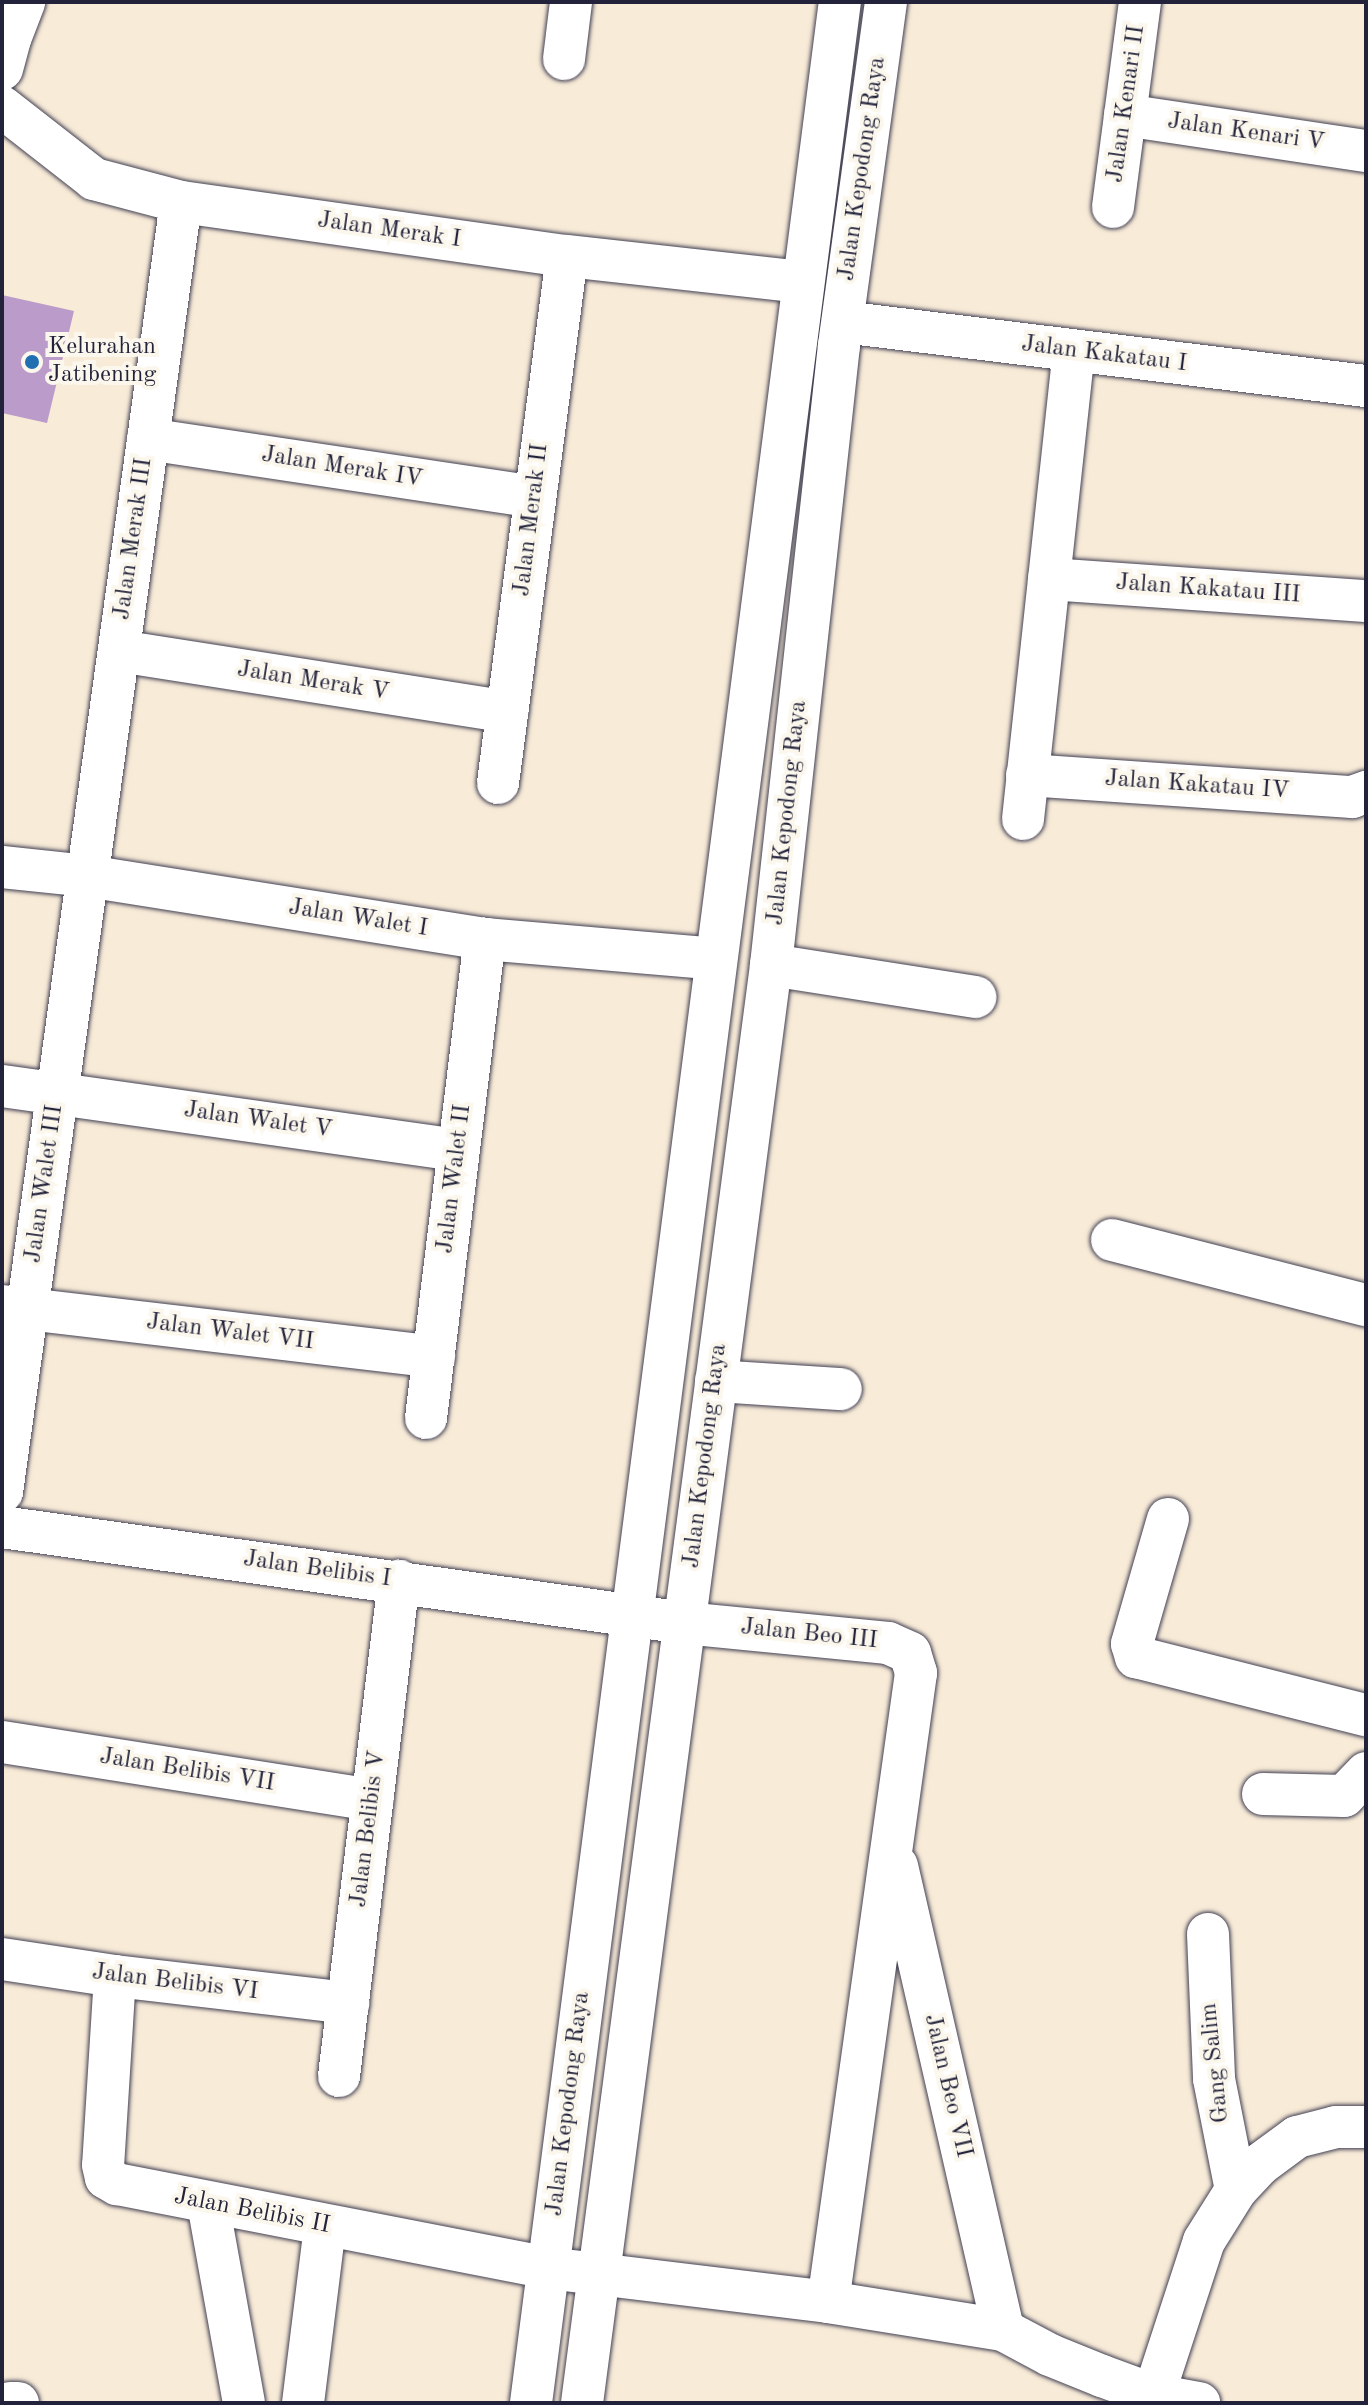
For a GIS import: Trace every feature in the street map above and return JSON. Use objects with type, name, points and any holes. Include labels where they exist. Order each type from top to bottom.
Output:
[{"type":"street","points":[[564,59],[571,2]]},
{"type":"street","name":"Jalan Kepodong Raya","points":[[531,2403],[840,2]]},
{"type":"street","name":"Jalan Kepodong Raya","points":[[582,2403],[771,965],[841,333],[886,2]]},
{"type":"street","name":"Jalan Kenari II","points":[[1113,207],[1140,2]]},
{"type":"street","name":"Jalan Merak I","points":[[2,107],[94,179],[181,202],[567,256],[806,266],[852,256]]},
{"type":"street","name":"Jalan Kenari V","points":[[1125,115],[1366,151]]},
{"type":"street","name":"Jalan Merak III","points":[[87,876],[181,202]]},
{"type":"street","name":"Jalan Merak II","points":[[498,783],[567,256]]},
{"type":"street","name":"Jalan Kakatau I","points":[[796,339],[841,333],[1074,353],[1366,386]]},
{"type":"street","points":[[1023,819],[1074,353]]},
{"type":"street","name":"Jalan Merak IV","points":[[148,439],[535,497]]},
{"type":"street","name":"Jalan Kakatau III","points":[[1049,579],[1366,601]]},
{"type":"street","name":"Jalan Merak V","points":[[119,651],[507,712]]},
{"type":"street","name":"Jalan Kakatau IV","points":[[1027,775],[1352,797],[1366,792]]},
{"type":"street","name":"Jalan Walet I","points":[[2,867],[87,876],[485,939],[716,959]]},
{"type":"street","name":"Jalan Walet III","points":[[2,1492],[14,1308],[57,1093],[87,876]]},
{"type":"street","name":"Jalan Walet II","points":[[426,1418],[485,939]]},
{"type":"street","points":[[771,965],[976,997]]},
{"type":"street","name":"Jalan Walet V","points":[[2,1086],[459,1150]]},
{"type":"street","points":[[1112,1240],[1366,1305]]},
{"type":"street","name":"Jalan Walet VII","points":[[14,1308],[434,1357]]},
{"type":"street","points":[[716,1381],[841,1389]]},
{"type":"street","points":[[1168,1519],[1132,1644],[1136,1657],[1366,1715]]},
{"type":"street","name":"Jalan Belibis I","points":[[2,1527],[632,1615]]},
{"type":"street","name":"Jalan Belibis V","points":[[339,2076],[399,1581]]},
{"type":"street","points":[[632,1615],[684,1623]]},
{"type":"street","name":"Jalan Beo III","points":[[684,1623],[888,1643],[902,1646],[910,1653],[916,1673],[892,1841]]},
{"type":"street","name":"Jalan Belibis VII","points":[[2,1742],[372,1800]]},
{"type":"street","points":[[1263,1794],[1344,1796],[1366,1773]]},
{"type":"street","points":[[828,2302],[892,1841]]},
{"type":"street","name":"Jalan Beo VII","points":[[892,1841],[1003,2330]]},
{"type":"street","name":"Gang Salim","points":[[1208,1934],[1214,2079],[1236,2190]]},
{"type":"street","name":"Jalan Belibis VI","points":[[2,1959],[115,1976],[348,2003]]},
{"type":"street","name":"Jalan Belibis II","points":[[115,1976],[103,2165],[106,2178],[117,2184],[548,2268],[828,2302],[1003,2330],[1050,2355],[1097,2390],[1199,2403]]},
{"type":"street","points":[[1152,2399],[1204,2241],[1236,2190],[1259,2165],[1297,2137],[1336,2127],[1366,2127]]},
{"type":"street","points":[[208,2203],[244,2403]]},
{"type":"street","points":[[303,2403],[325,2226]]},
{"type":"building","name":"Kelurahan Jatibening","points":[[2,295],[74,311],[47,423],[2,413]]},
{"type":"place","name":"Kelurahan Jatibening","points":[[32,362]]}]
